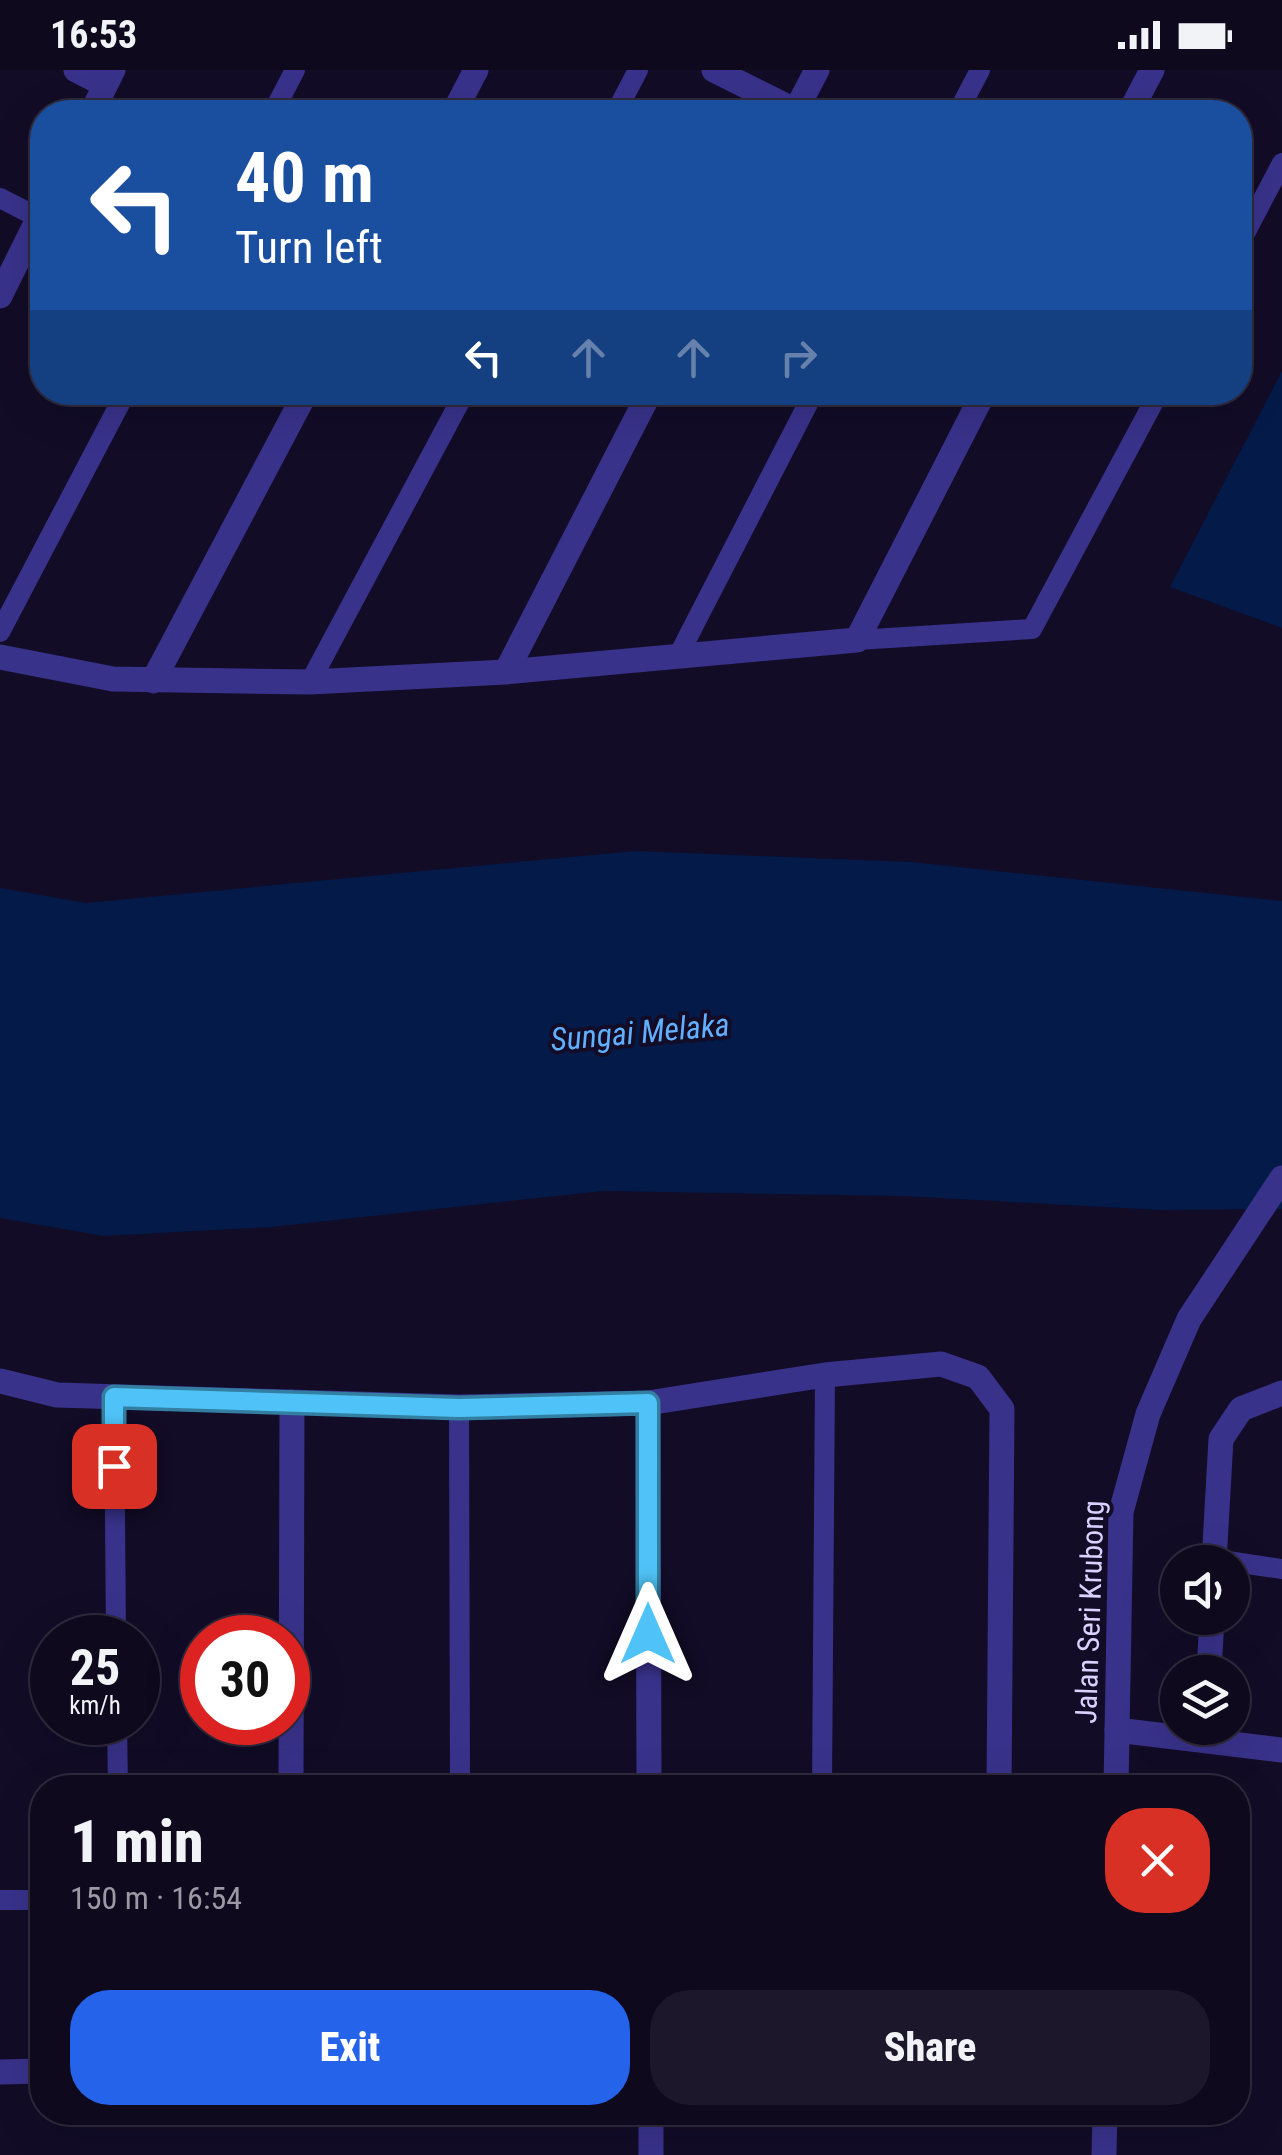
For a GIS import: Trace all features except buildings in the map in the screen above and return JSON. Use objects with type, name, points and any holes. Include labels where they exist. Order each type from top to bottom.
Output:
[{"type":"street","points":[[76,70],[109,78]]},
{"type":"street","points":[[460,100],[476,70]]},
{"type":"street","points":[[714,70],[773,100]]},
{"type":"street","points":[[802,100],[817,70]]},
{"type":"street","points":[[1136,100],[1152,70]]},
{"type":"street","points":[[0,296],[30,236]]},
{"type":"street","points":[[153,681],[299,405]]},
{"type":"street","points":[[506,672],[643,405]]},
{"type":"street","points":[[0,658],[113,679],[310,682],[506,672],[857,640],[977,405]]},
{"type":"street","name":"Jalan Seri Krubong","points":[[1116,1775],[1120,1512],[1148,1414],[1189,1318],[1282,1178]]},
{"type":"street","points":[[0,1381],[57,1395],[459,1408],[648,1403],[825,1375],[941,1364],[978,1376],[1002,1408],[999,1775]]},
{"type":"street","points":[[1215,1545],[1220,1439],[1241,1409],[1282,1393]]},
{"type":"street","points":[[291,1775],[292,1402]]},
{"type":"street","points":[[648,1403],[648,1775]]},
{"type":"street","points":[[1118,1730],[1160,1732]]},
{"type":"street","points":[[1250,1743],[1282,1750]]},
{"type":"street","points":[[0,2072],[30,2071]]},
{"type":"street","points":[[651,2125],[651,2155]]},
{"type":"street","points":[[1104,2155],[1105,2125]]},
{"type":"lane","points":[[280,100],[296,70]]},
{"type":"lane","points":[[622,100],[638,70]]},
{"type":"lane","points":[[964,100],[980,70]]},
{"type":"lane","points":[[1252,220],[1282,163]]},
{"type":"lane","points":[[0,198],[30,210]]},
{"type":"lane","points":[[0,632],[119,405]]},
{"type":"lane","points":[[310,682],[458,405]]},
{"type":"lane","points":[[677,658],[807,405]]},
{"type":"lane","points":[[857,640],[1032,628],[1152,405]]},
{"type":"lane","points":[[822,1775],[825,1375]]},
{"type":"lane","points":[[114,1397],[116,1615]]},
{"type":"lane","points":[[459,1408],[460,1775]]},
{"type":"lane","points":[[1250,1566],[1282,1570]]},
{"type":"lane","points":[[117,1745],[118,1775]]},
{"type":"lane","points":[[0,1900],[30,1900]]},
{"type":"water","points":[[1282,371],[1282,628],[1170,587]]},
{"type":"water","name":"Sungai Melaka","points":[[635,851],[911,862],[1282,901],[1282,1209],[1161,1210],[901,1196],[602,1191],[271,1227],[104,1236],[0,1218],[0,888],[86,903]]},
{"type":"route","points":[[114,1466],[114,1397],[459,1408],[648,1403],[648,1634]]}]
